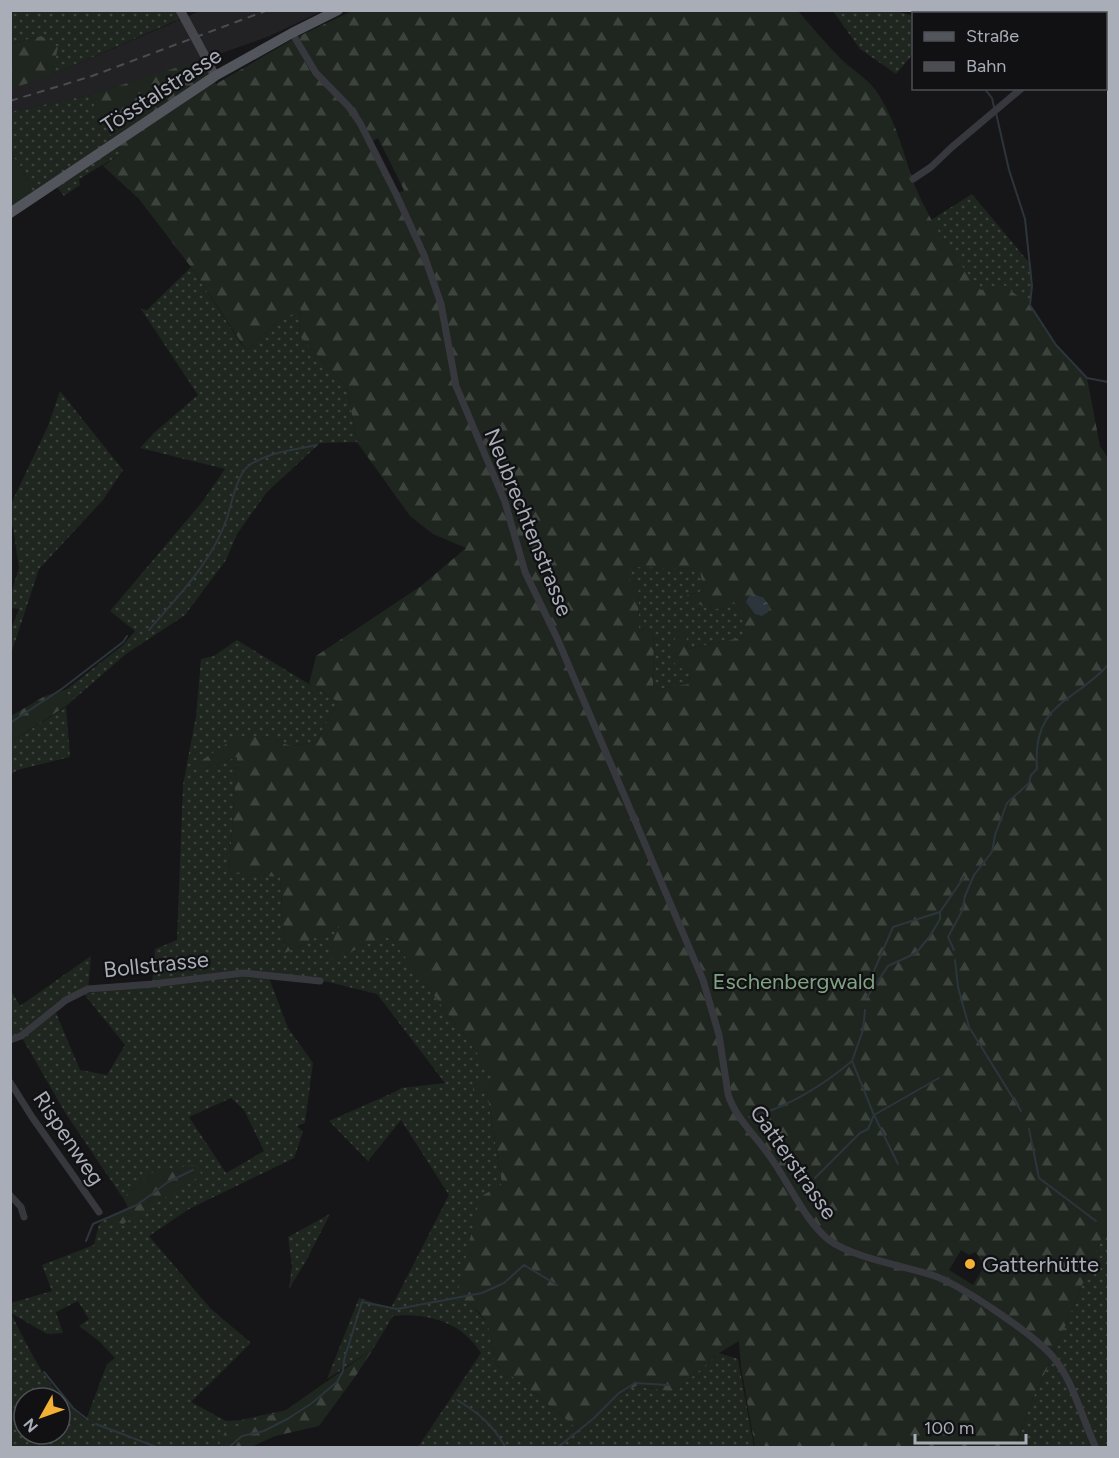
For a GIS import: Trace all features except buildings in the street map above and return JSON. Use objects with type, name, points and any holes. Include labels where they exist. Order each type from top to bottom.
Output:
[{"type":"main road","name":"Tösstalstrasse","points":[[10,213],[215,76],[338,10]]},
{"type":"street","points":[[180,10],[215,76]]},
{"type":"street","name":"Neubrechtenstrasse","points":[[292,33],[316,73],[349,107],[360,123],[393,187],[423,255],[441,304],[459,396],[505,502],[528,578],[557,638],[703,980],[716,1024],[725,1072]]},
{"type":"street","points":[[913,179],[934,165],[1020,90]]},
{"type":"street","name":"Bollstrasse","points":[[10,1040],[21,1036],[66,1000],[88,989],[243,973],[320,981]]},
{"type":"street","name":"Gatterstrasse","points":[[725,1072],[732,1104],[769,1154],[809,1218],[823,1235],[844,1249],[949,1282],[1041,1345],[1053,1356],[1062,1371],[1096,1448]]},
{"type":"street","name":"Rispenweg","points":[[10,1082],[99,1212]]},
{"type":"street","points":[[10,1195],[21,1207],[24,1217]]},
{"type":"shaded area","points":[[200,11],[322,11],[270,36],[191,64],[89,95],[11,112],[10,89],[52,75]]},
{"type":"green space","points":[[180,10],[184,17],[52,75],[57,47],[40,36],[11,44],[11,11]]},
{"type":"green space","name":"Eschenbergwald","points":[[352,11],[798,11],[838,56],[869,82],[877,92],[896,129],[915,186],[928,214],[971,278],[981,290],[1002,284],[1030,305],[1056,345],[1087,378],[1100,446],[1108,458],[1108,1237],[1103,1234],[1053,1356],[1031,1402],[1015,1447],[755,1447],[741,1367],[739,1341],[719,1353],[675,1392],[636,1386],[614,1399],[579,1430],[495,1364],[487,1324],[476,1310],[456,1299],[480,1197],[502,1184],[487,1092],[473,1094],[473,1086],[495,1077],[388,934],[336,959],[327,956],[339,926],[285,953],[280,877],[229,873],[237,757],[207,768],[195,765],[232,740],[262,736],[291,746],[316,742],[338,702],[309,684],[316,656],[421,586],[466,548],[433,534],[410,516],[357,442],[347,388],[299,335],[301,309],[274,325],[248,349],[243,345],[191,267],[139,199],[103,166],[121,154],[89,95],[201,60],[216,84],[295,38]],"holes":[[[378,138],[404,190],[404,191],[396,193],[371,142]],[[631,567],[700,569],[703,591],[687,595],[687,599],[716,609],[728,607],[734,603],[748,620],[743,623],[744,637],[688,649],[685,627],[675,636],[673,662],[690,675],[688,684],[653,690],[654,631],[639,629],[638,581],[630,582]],[[961,1250],[969,1255],[975,1252],[985,1265],[973,1285],[949,1270]]]},
{"type":"green space","points":[[833,11],[897,11],[912,16],[912,55],[896,74],[860,49]]},
{"type":"green space","points":[[41,36],[58,47],[52,75],[11,89],[11,44]]},
{"type":"green space","points":[[89,95],[121,154],[79,179],[80,185],[64,196],[55,184],[34,197],[22,168],[11,154],[10,112]]},
{"type":"green space","points":[[11,154],[22,168],[34,197],[11,212]]},
{"type":"green space","points":[[972,194],[1031,265],[1030,305],[1002,284],[981,291],[953,256],[931,220]]},
{"type":"green space","points":[[191,267],[242,345],[248,349],[274,325],[301,308],[299,335],[347,388],[357,442],[320,443],[267,492],[237,534],[226,560],[185,615],[126,654],[66,706],[67,689],[123,645],[135,631],[110,611],[203,501],[225,469],[140,448],[198,395],[141,309],[147,310]]},
{"type":"green space","points":[[60,391],[123,470],[103,500],[39,569],[11,654],[11,629],[19,609],[11,608],[11,593],[19,568],[11,526],[11,502],[48,426]]},
{"type":"green space","points":[[630,566],[700,569],[703,591],[687,595],[734,602],[748,620],[745,637],[688,649],[685,628],[690,675],[688,684],[653,690],[654,631],[639,629],[638,581],[630,582]]},
{"type":"green space","points":[[237,640],[338,702],[316,742],[291,746],[262,736],[207,768],[237,757],[229,872],[280,877],[285,953],[340,925],[388,934],[496,1078],[473,1086],[473,1094],[487,1092],[502,1185],[471,1305],[489,1325],[495,1364],[579,1430],[614,1399],[636,1386],[675,1392],[719,1353],[738,1359],[754,1447],[418,1447],[481,1353],[473,1342],[454,1327],[431,1318],[393,1316],[373,1349],[327,1379],[359,1298],[391,1308],[449,1195],[401,1120],[368,1161],[329,1121],[401,1088],[445,1083],[377,994],[328,982],[268,975],[288,1028],[313,1063],[305,1123],[297,1126],[303,1132],[294,1158],[189,1209],[149,1236],[210,1308],[251,1343],[191,1402],[226,1421],[286,1410],[227,1430],[219,1445],[214,1447],[11,1447],[11,1313],[11,1303],[52,1291],[42,1265],[94,1245],[99,1224],[106,1219],[123,1223],[156,1170],[123,1198],[66,1114],[21,1036],[11,1040],[10,989],[20,1006],[91,956],[88,989],[66,1000],[24,1035],[56,1013],[80,1070],[107,1075],[125,1045],[84,994],[152,984],[155,949],[177,940],[183,785],[196,716],[201,659],[214,656]],"holes":[[[231,1098],[244,1110],[264,1151],[226,1173],[189,1117]],[[78,1301],[89,1319],[79,1326],[99,1341],[115,1358],[107,1364],[86,1420],[72,1408],[72,1446],[12,1446],[12,1386],[53,1386],[42,1372],[11,1313],[47,1334],[63,1333],[56,1312]]]},
{"type":"green space","points":[[67,689],[66,706],[11,742],[11,716],[45,696]]},
{"type":"green space","points":[[66,706],[70,757],[17,770],[11,775],[11,742]]},
{"type":"green space","points":[[195,1165],[202,1175],[123,1224],[106,1219],[128,1207],[123,1198],[156,1170]]},
{"type":"green space","points":[[330,1214],[289,1289],[292,1266],[288,1237]]},
{"type":"green space","points":[[1103,1234],[1108,1237],[1108,1447],[1015,1448],[1031,1402],[1053,1356]]},
{"type":"green space","points":[[373,1349],[319,1426],[275,1436],[251,1447],[214,1447],[219,1445],[226,1430],[286,1410]]},
{"type":"water","points":[[756,595],[764,598],[770,608],[762,616],[755,614],[746,602],[749,596]]},
{"type":"waterway","points":[[986,90],[992,98],[994,107]]},
{"type":"waterway","points":[[996,113],[1009,170],[1025,219],[1032,286],[1030,305],[1056,345],[1087,378],[1108,382]]},
{"type":"waterway","points":[[149,630],[193,578],[213,549],[221,534],[243,471],[263,458],[317,445]]},
{"type":"waterway","points":[[10,723],[63,688],[123,642],[127,636]]},
{"type":"waterway","points":[[954,950],[948,937],[962,911],[965,896],[974,875],[992,852],[995,835],[1007,803],[1029,783],[1031,775],[1037,769],[1037,747],[1041,730],[1048,717],[1108,665]]},
{"type":"waterway","points":[[870,980],[893,927],[940,912],[964,877]]},
{"type":"waterway","points":[[867,997],[888,966],[916,953],[940,919],[940,912]]},
{"type":"waterway","points":[[955,960],[958,987],[969,1027],[1021,1111]]},
{"type":"waterway","points":[[865,1010],[863,1030],[852,1061],[874,1115],[898,1164]]},
{"type":"waterway","points":[[749,1117],[777,1108],[804,1095],[852,1061]]},
{"type":"waterway","points":[[815,1178],[860,1133],[868,1129],[874,1115],[939,1078]]},
{"type":"waterway","points":[[1029,1129],[1039,1178],[1096,1221]]},
{"type":"waterway","points":[[86,1241],[93,1224],[137,1205],[168,1182],[193,1170]]},
{"type":"waterway","points":[[228,1448],[242,1436],[264,1431],[289,1418],[337,1382],[343,1371],[344,1360],[362,1302],[397,1309],[482,1293],[504,1283],[524,1265],[557,1285]]},
{"type":"waterway","points":[[44,1372],[73,1408],[87,1419]]},
{"type":"waterway","points":[[557,1448],[594,1418],[619,1393],[635,1383],[668,1385]]},
{"type":"waterway","points":[[457,1400],[485,1420],[506,1448]]},
{"type":"waterway","points":[[96,1424],[159,1448]]},
{"type":"railway","points":[[10,101],[92,76],[268,10]]},
{"type":"place","name":"Gatterhütte","points":[[970,1264]]}]
